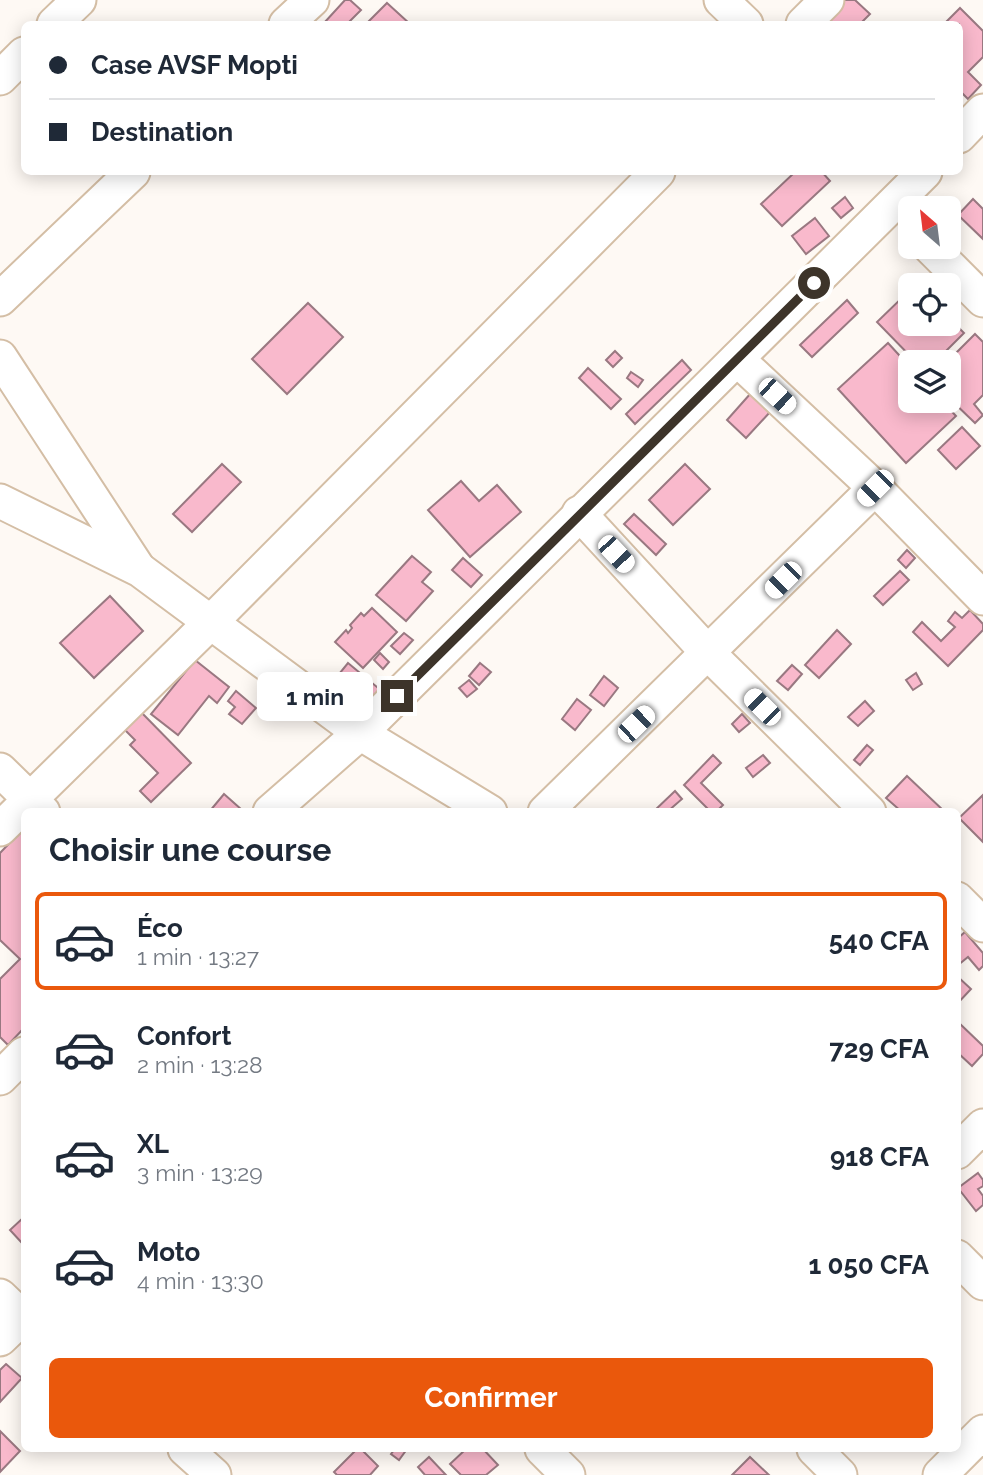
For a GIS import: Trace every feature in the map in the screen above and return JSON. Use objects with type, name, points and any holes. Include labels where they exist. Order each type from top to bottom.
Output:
[{"type":"street","points":[[57,21],[79,0]]},
{"type":"street","points":[[289,21],[312,0]]},
{"type":"street","points":[[721,0],[743,21]]},
{"type":"street","points":[[806,21],[827,0]]},
{"type":"street","points":[[0,78],[21,57]]},
{"type":"street","points":[[963,132],[983,111]]},
{"type":"street","points":[[0,299],[130,175]]},
{"type":"street","points":[[0,770],[36,806],[211,622],[655,175]]},
{"type":"street","points":[[275,808],[360,733],[579,513],[907,193]]},
{"type":"street","points":[[942,259],[983,300]]},
{"type":"street","points":[[0,357],[140,570]]},
{"type":"street","points":[[737,359],[875,488],[983,598]]},
{"type":"street","points":[[549,808],[709,654],[875,488]]},
{"type":"street","points":[[0,501],[140,570],[360,733],[483,808]]},
{"type":"street","points":[[579,513],[709,654],[865,808]]},
{"type":"street","points":[[0,829],[21,816]]},
{"type":"street","points":[[961,904],[983,925]]},
{"type":"street","points":[[0,1078],[21,1057]]},
{"type":"street","points":[[961,1148],[983,1126]]},
{"type":"street","points":[[961,1260],[983,1283]]},
{"type":"street","points":[[940,1475],[983,1432]]},
{"type":"street","points":[[545,1452],[568,1475]]},
{"type":"street","points":[[817,1452],[841,1475]]},
{"type":"building","points":[[345,0],[350,0],[361,10],[350,21],[326,21]]},
{"type":"building","points":[[844,0],[855,0],[870,14],[863,21],[824,21]]},
{"type":"building","points":[[387,3],[407,21],[369,21]]},
{"type":"building","points":[[960,8],[983,31],[983,57],[968,72],[981,85],[968,99],[963,94],[963,21],[947,21]]},
{"type":"building","points":[[792,175],[825,175],[830,181],[782,226],[761,204]]},
{"type":"building","points":[[845,197],[853,208],[841,218],[832,208]]},
{"type":"building","points":[[973,199],[983,209],[983,239],[961,218],[961,212]]},
{"type":"building","points":[[815,218],[829,236],[806,254],[792,236]]},
{"type":"building","points":[[847,300],[858,313],[812,357],[800,345]]},
{"type":"building","points":[[898,302],[898,336],[961,336],[947,350],[904,350],[877,322]]},
{"type":"building","points":[[308,303],[343,337],[287,394],[252,359]]},
{"type":"building","points":[[975,334],[983,342],[983,395],[974,404],[983,415],[975,423],[961,410],[959,350]]},
{"type":"building","points":[[888,343],[898,354],[898,413],[953,413],[956,416],[906,463],[838,389]]},
{"type":"building","points":[[615,351],[622,358],[613,367],[606,360]]},
{"type":"building","points":[[682,360],[691,370],[635,424],[626,414]]},
{"type":"building","points":[[588,368],[621,399],[611,409],[579,378]]},
{"type":"building","points":[[631,372],[643,380],[638,387],[627,378]]},
{"type":"building","points":[[751,393],[771,411],[746,438],[727,420]]},
{"type":"building","points":[[962,427],[980,446],[956,469],[938,450]]},
{"type":"building","points":[[222,464],[241,482],[192,532],[173,514]]},
{"type":"building","points":[[685,464],[710,489],[673,525],[649,500]]},
{"type":"building","points":[[461,481],[479,501],[497,485],[521,512],[470,557],[428,510]]},
{"type":"building","points":[[634,514],[666,544],[656,555],[624,524]]},
{"type":"building","points":[[907,550],[915,558],[906,568],[898,560]]},
{"type":"building","points":[[412,556],[431,572],[422,582],[433,591],[406,621],[376,595]]},
{"type":"building","points":[[463,558],[482,575],[471,587],[452,570]]},
{"type":"building","points":[[900,571],[909,580],[883,605],[874,596]]},
{"type":"building","points":[[110,596],[143,631],[94,678],[60,643]]},
{"type":"building","points":[[372,608],[397,632],[363,668],[335,642],[346,630],[348,633],[352,628],[350,625],[361,613],[364,616]]},
{"type":"building","points":[[970,610],[983,624],[983,630],[948,666],[913,632],[922,622],[941,641],[955,627],[948,621],[955,612],[962,618]]},
{"type":"building","points":[[837,630],[851,644],[819,678],[805,665]]},
{"type":"building","points":[[404,633],[413,640],[400,654],[391,646]]},
{"type":"building","points":[[380,653],[389,662],[383,669],[374,660]]},
{"type":"building","points":[[195,660],[229,687],[217,703],[209,696],[178,735],[151,714]]},
{"type":"building","points":[[348,663],[383,692],[374,702],[339,674]]},
{"type":"building","points":[[480,663],[491,672],[479,685],[469,676]]},
{"type":"building","points":[[792,665],[802,674],[788,690],[777,681]]},
{"type":"building","points":[[916,673],[922,684],[913,690],[906,680]]},
{"type":"building","points":[[604,676],[618,688],[604,706],[590,695]]},
{"type":"building","points":[[469,680],[477,689],[467,697],[459,688]]},
{"type":"building","points":[[236,691],[256,708],[242,724],[229,714],[235,707],[228,701]]},
{"type":"building","points":[[577,699],[591,710],[575,730],[562,719]]},
{"type":"building","points":[[865,701],[874,711],[858,726],[848,717]]},
{"type":"building","points":[[139,710],[191,763],[151,802],[140,791],[158,773],[130,745],[135,740],[122,727]]},
{"type":"building","points":[[742,714],[750,723],[739,732],[732,724]]},
{"type":"building","points":[[867,745],[873,750],[860,765],[854,760]]},
{"type":"building","points":[[713,755],[721,763],[701,783],[723,805],[720,808],[707,808],[684,785]]},
{"type":"building","points":[[763,755],[770,763],[753,777],[746,768]]},
{"type":"building","points":[[907,776],[941,808],[897,808],[886,798]]},
{"type":"building","points":[[675,791],[682,799],[672,808],[657,808]]},
{"type":"building","points":[[224,794],[240,808],[212,808]]},
{"type":"building","points":[[983,795],[983,842],[961,820],[961,816]]},
{"type":"building","points":[[21,831],[21,1031],[8,1045],[0,1037],[0,979],[20,959],[0,940],[0,853]]},
{"type":"building","points":[[965,932],[983,953],[983,966],[979,970],[968,957],[961,963],[961,936]]},
{"type":"building","points":[[961,980],[971,989],[961,1000]]},
{"type":"building","points":[[961,1025],[983,1046],[983,1054],[972,1066],[961,1056]]},
{"type":"building","points":[[978,1173],[983,1180],[983,1186],[978,1189],[983,1196],[983,1205],[976,1211],[961,1192],[961,1186]]},
{"type":"building","points":[[21,1220],[21,1242],[10,1230]]},
{"type":"building","points":[[6,1364],[21,1379],[0,1402],[0,1370]]},
{"type":"building","points":[[0,1431],[20,1451],[0,1472]]},
{"type":"building","points":[[354,1452],[364,1452],[378,1466],[370,1475],[337,1475],[334,1472]]},
{"type":"building","points":[[393,1452],[405,1452],[399,1460],[391,1454]]},
{"type":"building","points":[[463,1452],[486,1452],[498,1465],[486,1475],[461,1475],[450,1464]]},
{"type":"building","points":[[429,1457],[446,1475],[425,1475],[418,1467]]},
{"type":"building","points":[[750,1457],[769,1475],[732,1475]]},
{"type":"route","points":[[397,696],[814,283]]}]
